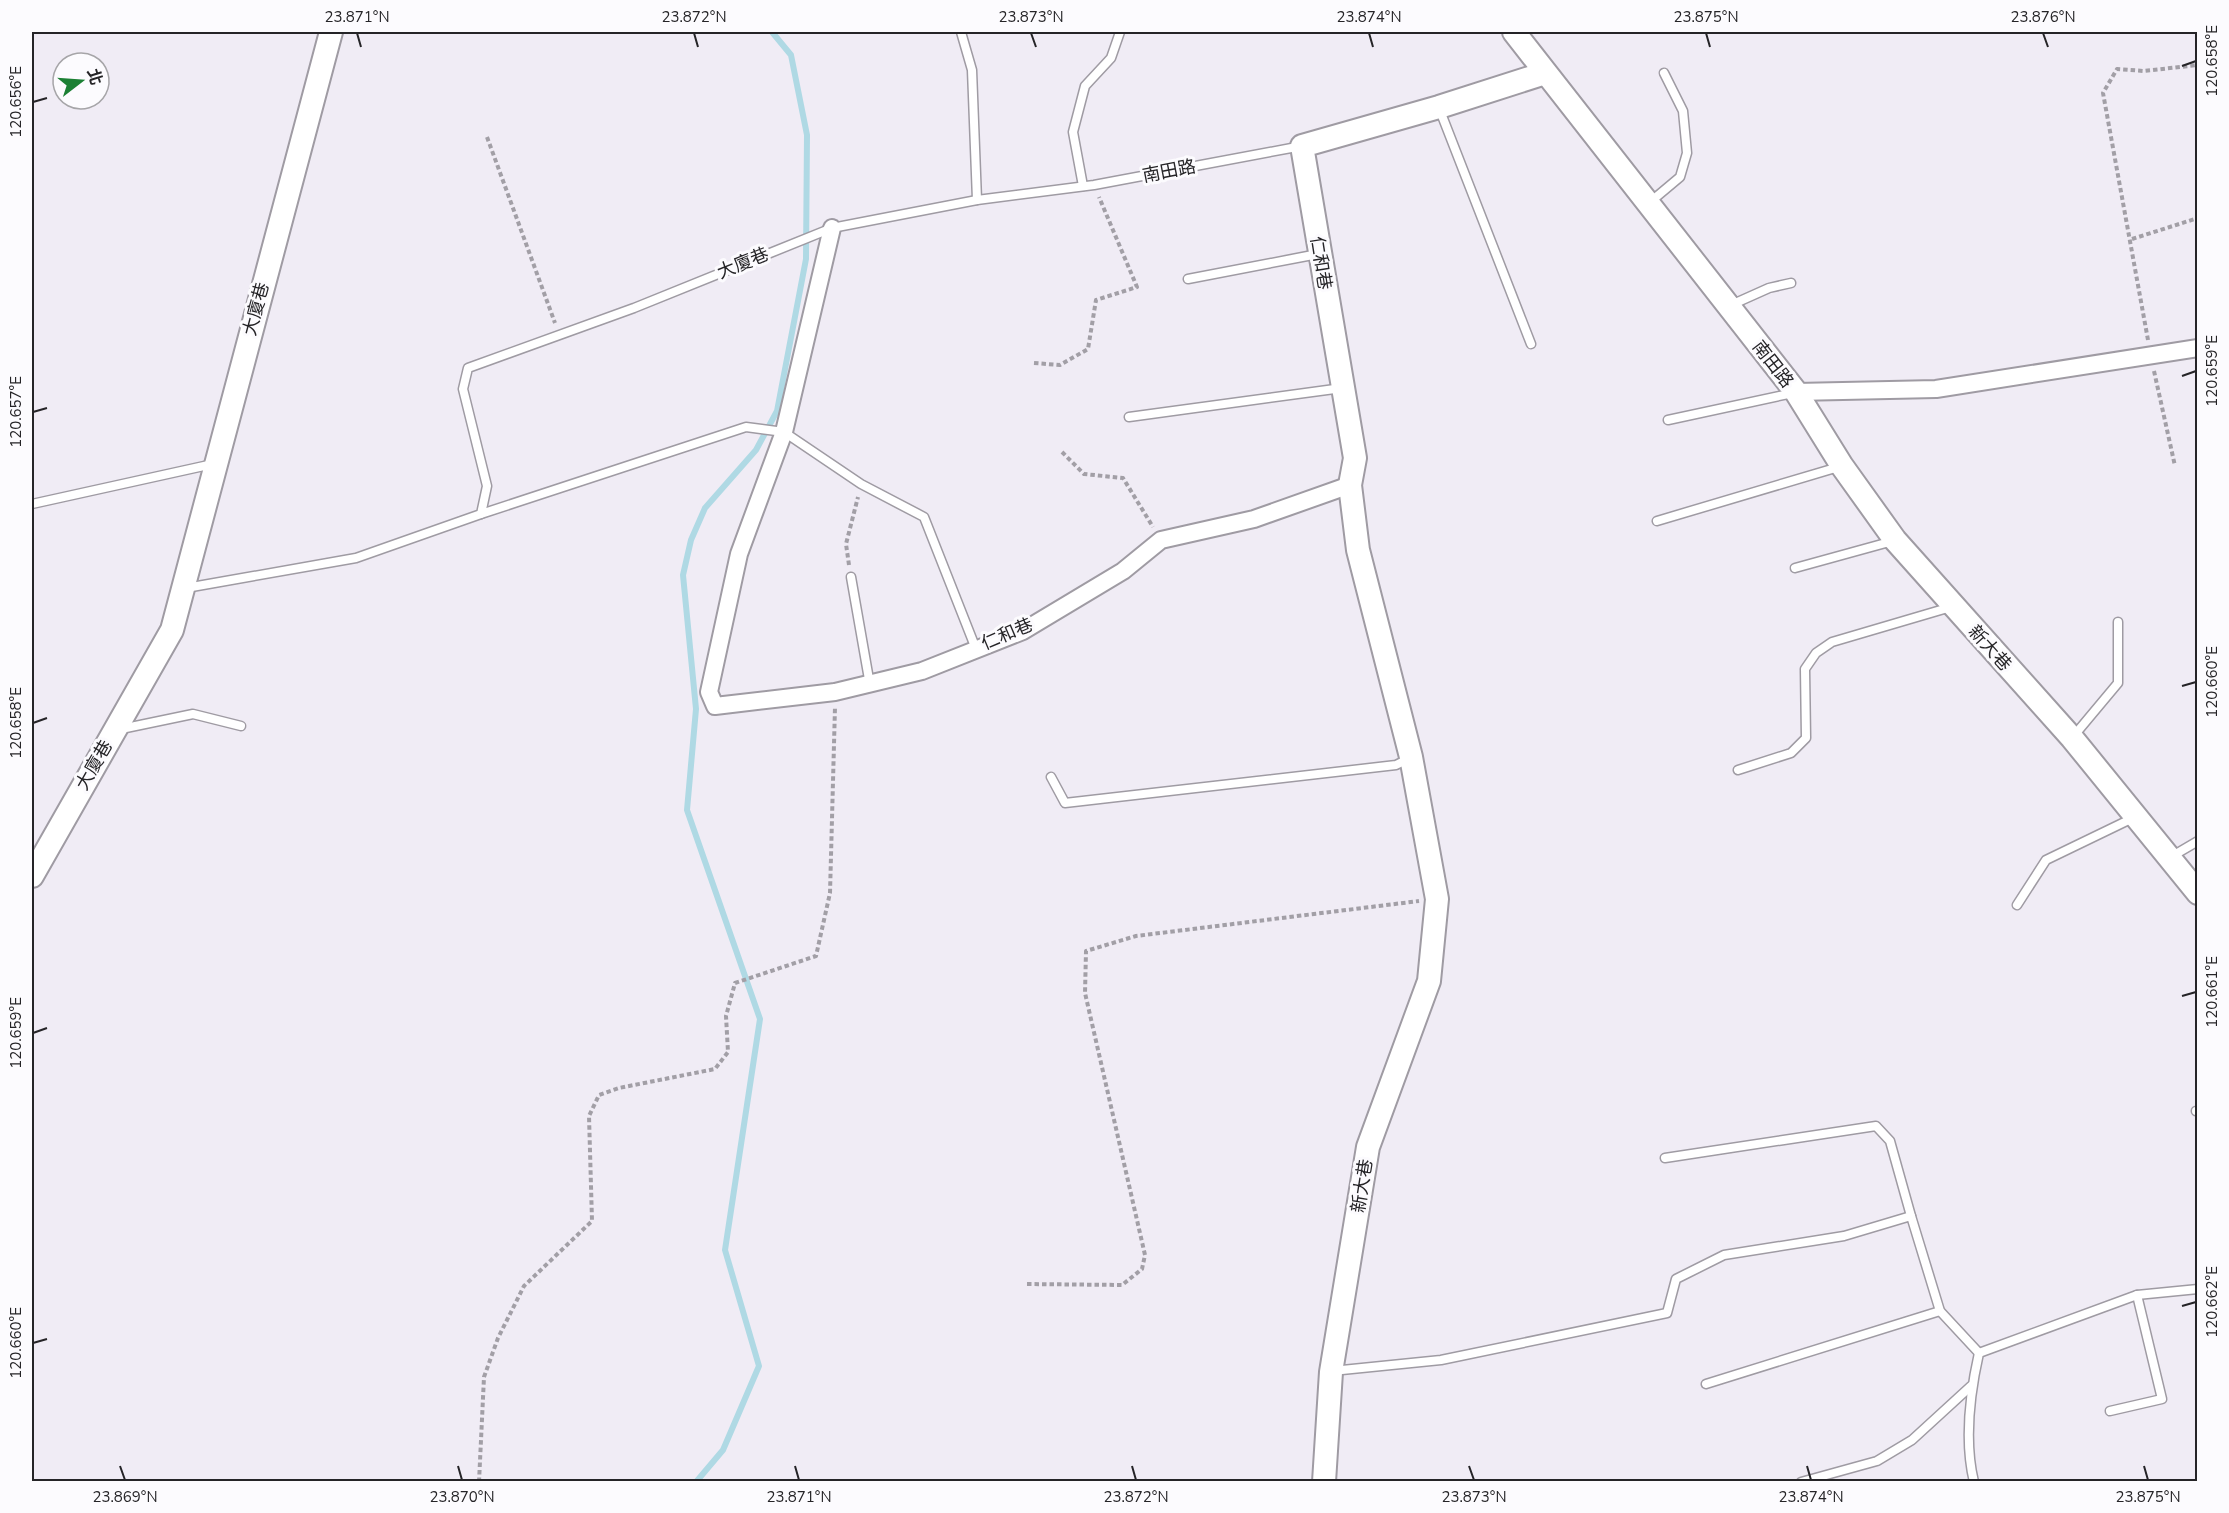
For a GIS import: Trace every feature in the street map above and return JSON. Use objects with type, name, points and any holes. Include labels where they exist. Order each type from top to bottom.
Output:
[{"type":"street","name":"大廈巷","points":[[32,876],[172,630],[331,32]]},
{"type":"street","name":"南田路","points":[[1514,32],[1796,392],[1936,389],[2198,348]]},
{"type":"street","name":"南田路","points":[[1302,146],[1439,107],[1545,72]]},
{"type":"street","name":"仁和巷","points":[[1302,146],[1355,458],[1350,485],[1358,550],[1411,757],[1437,899]]},
{"type":"street","points":[[832,228],[779,431],[740,554],[709,692],[715,706],[835,692],[922,671],[976,649]]},
{"type":"street","name":"新大巷","points":[[1796,392],[1842,466],[1895,540],[1952,607],[2072,738],[2198,893]]},
{"type":"street","name":"仁和巷","points":[[976,649],[1023,631],[1123,571],[1161,540],[1254,519],[1350,485]]},
{"type":"street","name":"新大巷","points":[[1324,1482],[1331,1372],[1368,1147],[1429,981],[1437,899]]},
{"type":"lane","points":[[961,32],[972,70],[977,200]]},
{"type":"lane","points":[[1083,186],[1073,132],[1085,86],[1111,58],[1119,32]]},
{"type":"lane","points":[[1649,203],[1680,177],[1687,153],[1683,111],[1664,72]]},
{"type":"lane","points":[[1439,107],[1531,345]]},
{"type":"lane","name":"南田路","points":[[787,245],[832,228],[977,200],[1094,185],[1302,146]]},
{"type":"lane","name":"大廈巷","points":[[480,514],[487,486],[463,389],[468,368],[787,245]]},
{"type":"lane","points":[[1188,279],[1319,254]]},
{"type":"lane","points":[[1728,307],[1769,288],[1791,283]]},
{"type":"lane","points":[[1129,417],[1342,388]]},
{"type":"lane","points":[[1668,420],[1796,392]]},
{"type":"lane","points":[[184,588],[356,558],[480,514],[746,427],[779,431]]},
{"type":"lane","name":"仁和巷","points":[[779,431],[861,484],[924,517],[976,649]]},
{"type":"lane","points":[[32,504],[217,463]]},
{"type":"lane","points":[[1657,521],[1842,466]]},
{"type":"lane","points":[[1795,568],[1895,540]]},
{"type":"lane","points":[[851,577],[870,684]]},
{"type":"lane","points":[[1738,770],[1791,753],[1806,738],[1805,669],[1816,653],[1832,642],[1952,607]]},
{"type":"lane","points":[[2072,738],[2118,683],[2118,622]]},
{"type":"lane","points":[[114,730],[193,714],[242,726]]},
{"type":"lane","points":[[1051,777],[1065,804],[1396,765],[1411,757]]},
{"type":"lane","points":[[2017,904],[2046,860],[2137,816]]},
{"type":"lane","points":[[2169,858],[2198,841]]},
{"type":"lane","points":[[1665,1158],[1876,1126],[1890,1141],[1940,1311],[1979,1353]]},
{"type":"lane","points":[[1331,1372],[1441,1360],[1666,1313],[1676,1280],[1724,1254],[1844,1236],[1911,1216]]},
{"type":"lane","points":[[1979,1353],[2138,1295],[2198,1289]]},
{"type":"lane","points":[[2110,1411],[2162,1399],[2138,1295]]},
{"type":"lane","points":[[1706,1384],[1940,1311]]},
{"type":"lane","points":[[1974,1482],[1970,1463],[1971,1386],[1979,1353]]},
{"type":"lane","points":[[1801,1482],[1877,1461],[1912,1440],[1971,1386]]},
{"type":"path","points":[[2175,466],[2151,356],[2132,239],[2103,93],[2117,69],[2144,71],[2198,65]]},
{"type":"path","points":[[487,137],[560,334]]},
{"type":"path","points":[[1034,363],[1060,364],[1088,349],[1096,300],[1137,287],[1094,185]]},
{"type":"path","points":[[2132,239],[2198,218]]},
{"type":"path","points":[[1062,452],[1084,474],[1123,478],[1161,540]]},
{"type":"path","points":[[851,577],[846,544],[861,484]]},
{"type":"path","points":[[479,1482],[484,1377],[498,1338],[524,1286],[592,1221],[589,1116],[599,1095],[619,1088],[716,1070],[729,1052],[726,1016],[735,983],[816,956],[830,893],[835,692]]},
{"type":"path","points":[[1027,1284],[1122,1285],[1142,1269],[1145,1255],[1085,993],[1086,951],[1136,936],[1437,899]]},
{"type":"waterway","points":[[696,1482],[723,1450],[759,1366],[725,1250],[760,1019],[687,810],[696,709],[683,575],[691,540],[705,508],[756,450],[777,411],[806,259],[807,135],[791,55],[772,32]]}]
